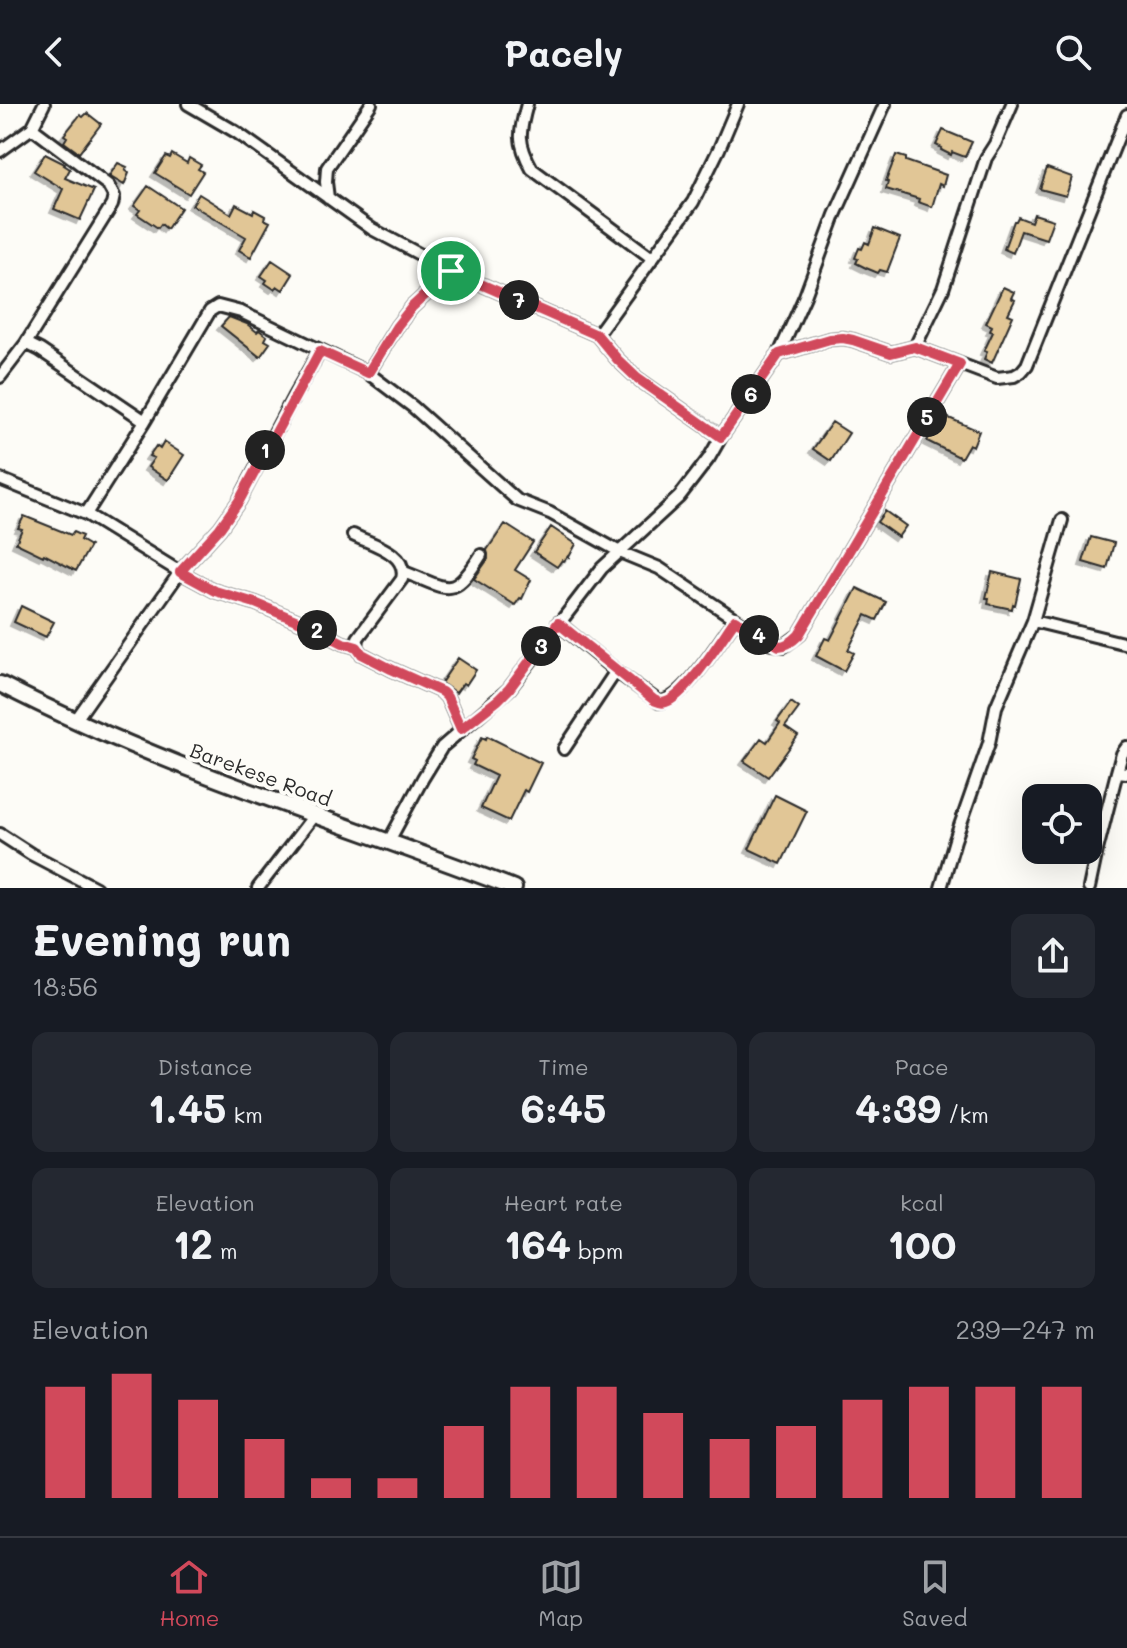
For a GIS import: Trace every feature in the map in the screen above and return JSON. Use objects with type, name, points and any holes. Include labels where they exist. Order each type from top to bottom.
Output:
[{"type":"main road","name":"Barekese Road","points":[[0,684],[75,721],[208,777],[514,888]]},
{"type":"street","points":[[0,151],[32,128],[44,104]]},
{"type":"street","points":[[188,104],[236,132],[372,229],[451,271],[597,335],[637,378],[721,437]]},
{"type":"street","points":[[328,198],[327,168],[371,104]]},
{"type":"street","points":[[527,104],[520,135],[522,152],[532,169],[652,258]]},
{"type":"street","points":[[597,335],[693,202],[738,104]]},
{"type":"street","points":[[389,841],[442,747],[509,689],[602,568],[679,497],[779,354],[805,296],[835,215],[885,104]]},
{"type":"street","points":[[915,347],[943,289],[986,158],[1012,104]]},
{"type":"street","points":[[779,354],[843,338],[891,353],[915,347],[997,378],[1021,372],[1027,365],[1127,115]]},
{"type":"street","points":[[0,377],[26,343],[112,205],[114,196],[108,185],[32,128]]},
{"type":"street","points":[[368,373],[412,307],[451,271]]},
{"type":"street","points":[[86,514],[210,311],[214,307],[223,307],[241,312],[368,373],[413,407],[517,500],[550,513],[620,552],[659,568],[735,620],[784,646],[799,635],[960,364]]},
{"type":"street","points":[[26,343],[145,421]]},
{"type":"street","points":[[75,721],[180,572],[220,528],[239,501],[320,351]]},
{"type":"street","points":[[0,479],[86,514],[215,591],[255,603],[310,626],[442,692],[461,729]]},
{"type":"street","points":[[941,888],[989,743],[996,707],[1033,621],[1062,520]]},
{"type":"street","points":[[353,535],[393,554],[399,559],[404,572],[358,638],[357,647]]},
{"type":"street","points":[[404,572],[448,589],[458,586],[467,578],[481,555]]},
{"type":"street","points":[[558,623],[659,702],[670,701],[692,680],[735,620]]},
{"type":"street","points":[[1033,621],[1127,644]]},
{"type":"street","points":[[564,749],[616,671]]},
{"type":"street","points":[[1089,888],[1097,850],[1122,772],[1122,754],[1127,747]]},
{"type":"street","points":[[258,888],[315,814]]},
{"type":"street","points":[[0,834],[88,886]]},
{"type":"street","points":[[266,878],[276,888]]},
{"type":"building","points":[[87,113],[101,124],[79,153],[64,142],[67,137],[64,135],[80,115],[83,117]]},
{"type":"building","points":[[943,130],[972,142],[965,157],[952,152],[951,155],[936,145]]},
{"type":"building","points":[[45,154],[70,169],[65,178],[94,190],[80,220],[54,209],[63,189],[34,171]]},
{"type":"building","points":[[172,154],[187,163],[189,158],[201,165],[198,169],[203,172],[189,194],[155,173],[166,156],[170,158]]},
{"type":"building","points":[[896,155],[946,175],[943,186],[939,184],[932,207],[918,202],[919,199],[886,189]]},
{"type":"building","points":[[118,163],[127,167],[125,170],[129,173],[124,185],[109,176]]},
{"type":"building","points":[[1047,168],[1072,177],[1066,196],[1040,189]]},
{"type":"building","points":[[148,186],[181,208],[167,229],[161,224],[158,228],[137,214],[140,210],[134,206]]},
{"type":"building","points":[[199,194],[231,214],[236,204],[253,213],[254,210],[270,222],[251,257],[239,250],[246,237],[192,205]]},
{"type":"building","points":[[1034,214],[1053,220],[1046,239],[1021,231],[1013,253],[1004,249],[1014,221],[1018,217],[1031,222]]},
{"type":"building","points":[[875,228],[900,238],[887,272],[880,270],[878,273],[856,263],[859,248],[862,249],[865,242],[869,244]]},
{"type":"building","points":[[272,260],[293,274],[283,290],[277,286],[274,289],[261,276]]},
{"type":"building","points":[[1003,287],[1014,292],[1011,298],[1015,300],[1008,314],[1013,316],[992,363],[984,359],[987,352],[984,351],[993,332],[990,331],[992,326],[986,323]]},
{"type":"building","points":[[229,317],[267,336],[265,340],[270,343],[260,357],[221,326]]},
{"type":"building","points":[[942,415],[979,431],[973,446],[969,444],[961,458],[927,441]]},
{"type":"building","points":[[832,422],[849,433],[831,461],[813,449]]},
{"type":"building","points":[[164,442],[184,455],[168,480],[148,467],[154,458],[149,456],[156,446],[160,449]]},
{"type":"building","points":[[885,511],[906,526],[898,537],[877,522]]},
{"type":"building","points":[[24,516],[71,535],[73,532],[82,536],[80,540],[90,546],[76,571],[16,543]]},
{"type":"building","points":[[505,524],[533,542],[515,570],[531,580],[522,599],[515,605],[474,579],[488,559],[487,550]]},
{"type":"building","points":[[551,527],[576,544],[569,557],[557,567],[534,552]]},
{"type":"building","points":[[1091,537],[1114,543],[1107,569],[1083,562]]},
{"type":"building","points":[[992,572],[1021,579],[1012,609],[988,604],[989,598],[986,598]]},
{"type":"building","points":[[857,588],[886,602],[877,620],[866,615],[848,650],[854,653],[844,671],[816,656],[825,638],[830,640]]},
{"type":"building","points":[[21,606],[54,622],[46,637],[14,622]]},
{"type":"building","points":[[458,658],[476,670],[456,693],[441,683]]},
{"type":"building","points":[[791,702],[799,708],[785,727],[798,736],[768,777],[744,761],[761,738],[767,742]]},
{"type":"building","points":[[487,736],[541,763],[509,821],[481,808],[496,776],[473,765],[475,761],[471,759],[482,737],[486,739]]},
{"type":"building","points":[[775,795],[807,811],[781,864],[749,849]]},
{"type":"route","points":[[451,271],[597,335],[637,378],[721,437],[779,354],[843,338],[891,353],[915,347],[960,364],[799,635],[792,641],[784,646],[773,644],[735,620],[692,680],[670,701],[659,702],[558,623],[509,689],[461,729],[447,697],[436,688],[362,654],[357,647],[255,603],[215,591],[180,572],[220,528],[239,501],[320,351],[368,373],[412,307],[451,271]]}]
